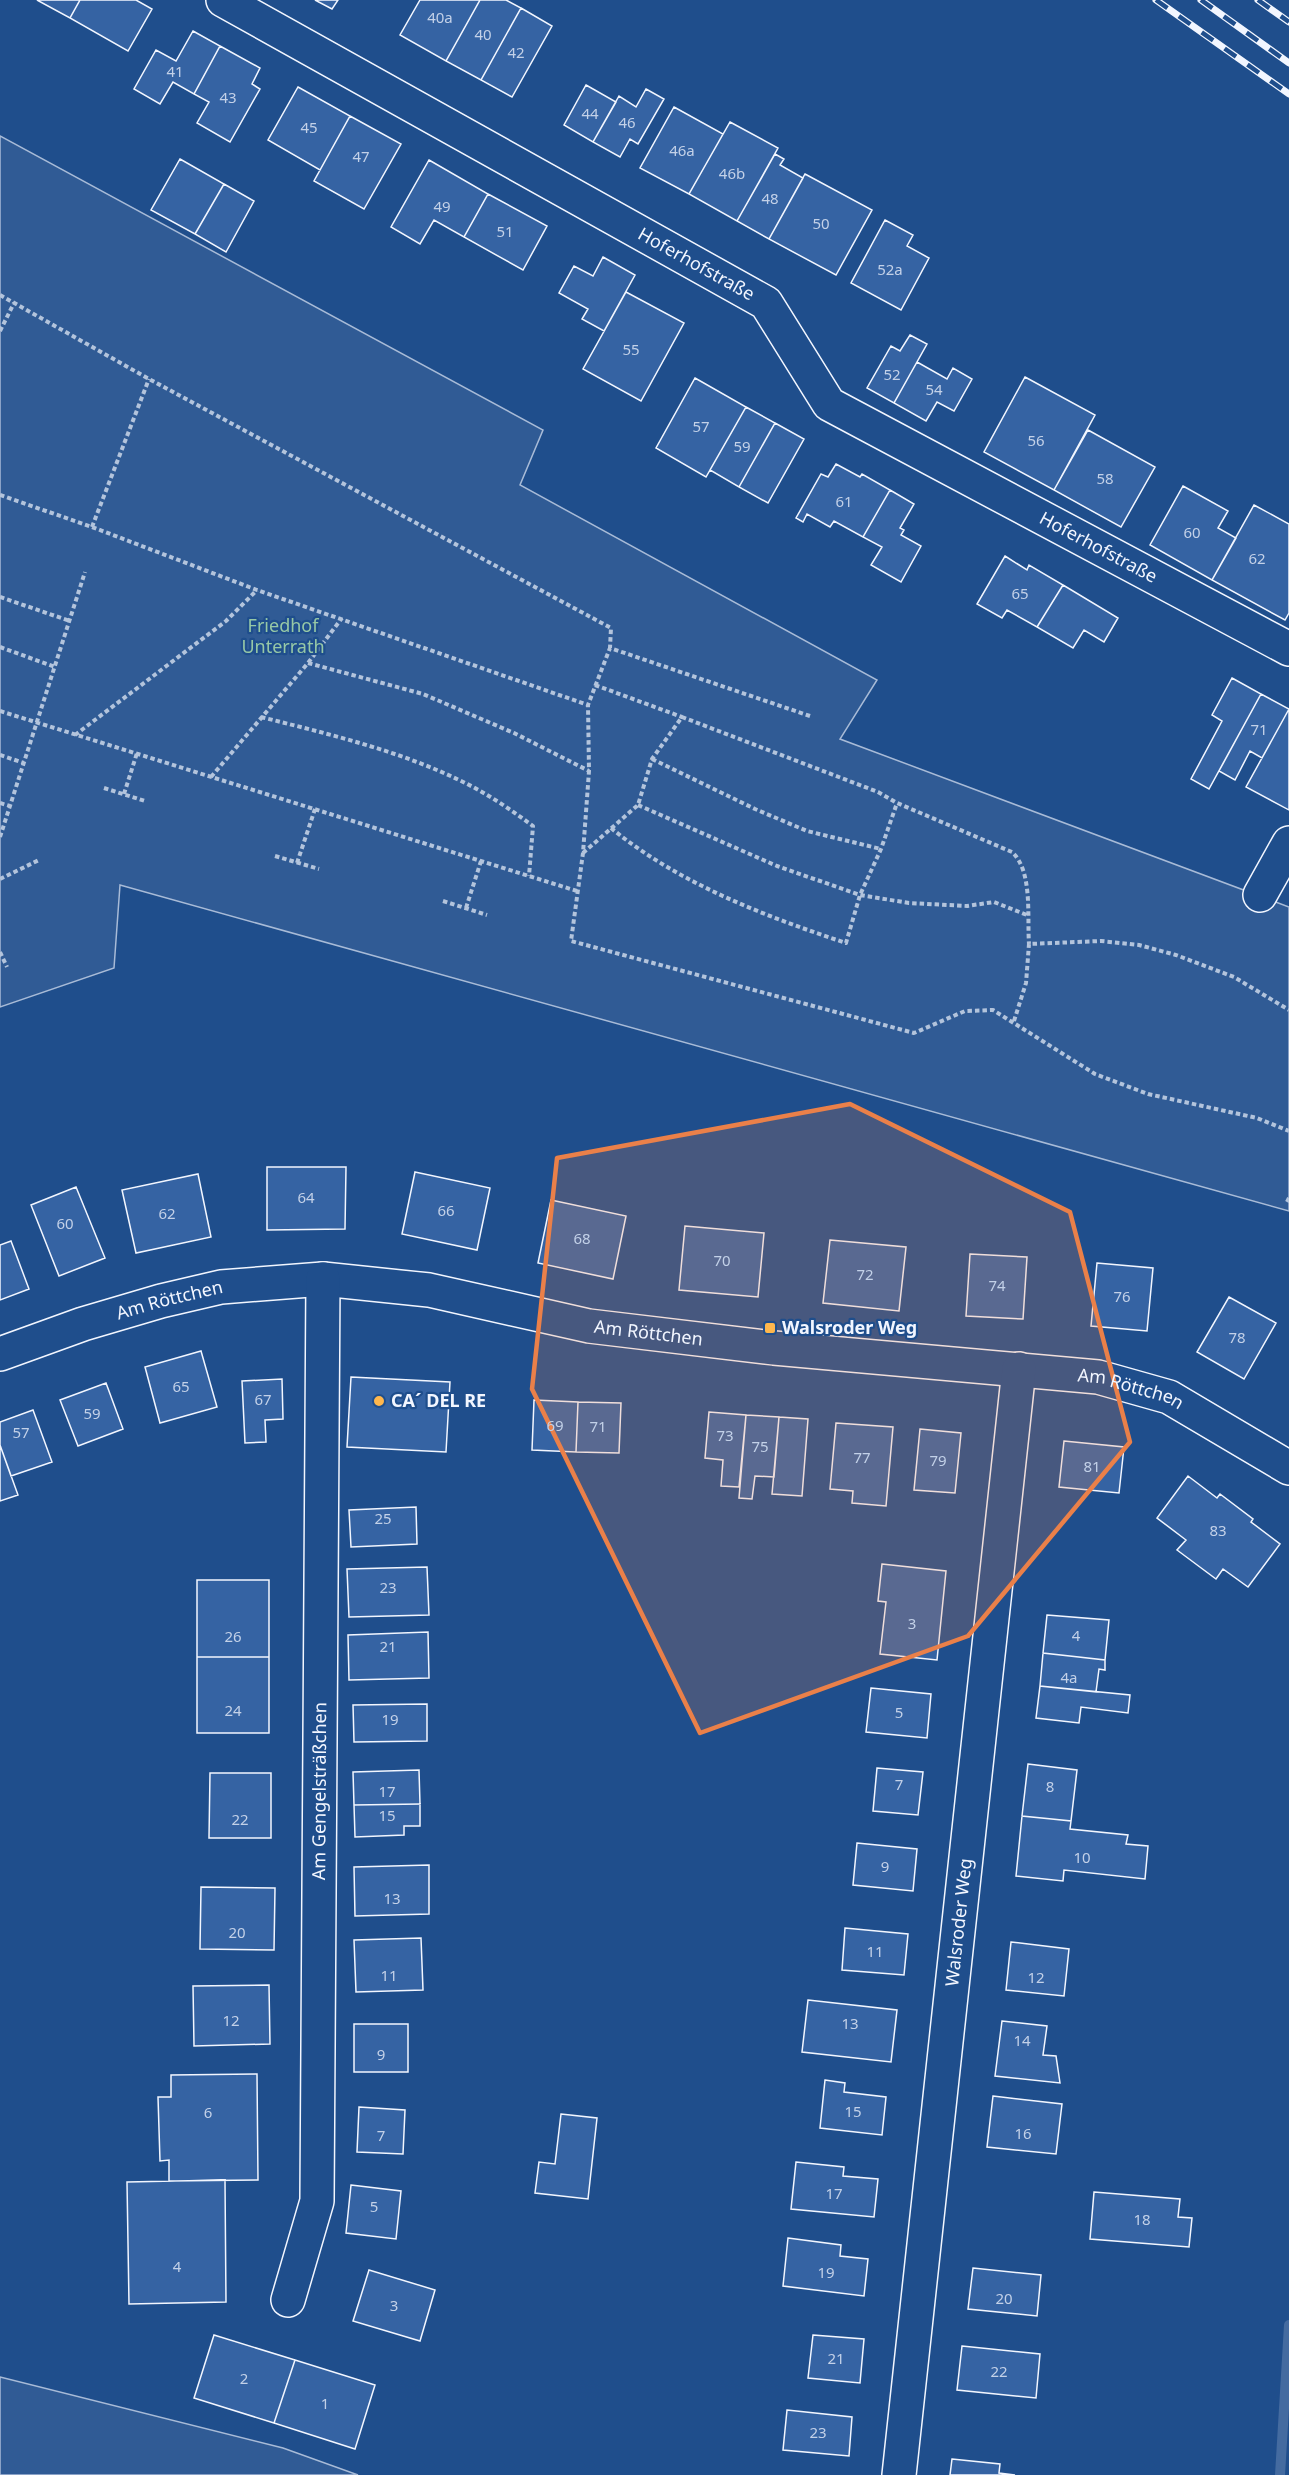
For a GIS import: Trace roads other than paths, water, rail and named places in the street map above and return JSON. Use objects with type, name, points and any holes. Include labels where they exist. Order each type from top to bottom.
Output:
[{"type":"street","name":"Hoferhofstraße","points":[[223,0],[766,303],[829,404],[1289,649]]},
{"type":"street","points":[[1260,895],[1289,843]]},
{"type":"street","name":"Am Röttchen","points":[[0,1354],[83,1324],[221,1287],[323,1279],[429,1290],[589,1326],[774,1348],[1098,1377],[1169,1397],[1289,1468]]},
{"type":"street","name":"Am Gengelsträßchen","points":[[288,2300],[317,2201],[323,1279]]},
{"type":"street","name":"Walsroder Weg","points":[[898,2475],[1019,1369]]},
{"type":"waterway","points":[[1280,2475],[1289,2325]]},
{"type":"railway","points":[[1156,0],[1289,94]]},
{"type":"railway","points":[[1201,0],[1289,63]]},
{"type":"railway","points":[[1258,0],[1289,22]]},
{"type":"place","name":"Walsroder Weg","points":[[770,1328]]},
{"type":"place","name":"CA´ DEL RE","points":[[379,1401]]},
{"type":"park label","name":"Friedhof Unterrath","points":[[283,636]]}]
